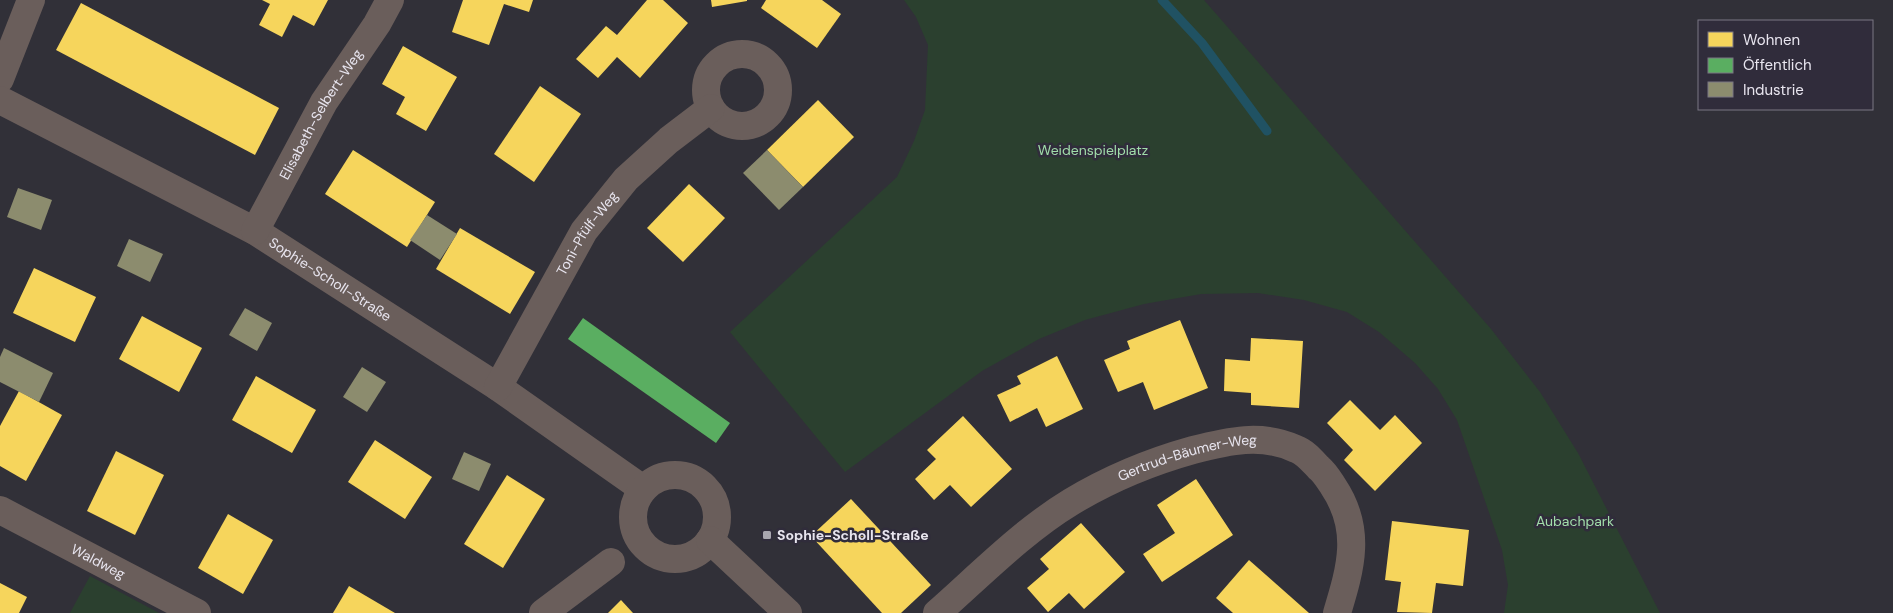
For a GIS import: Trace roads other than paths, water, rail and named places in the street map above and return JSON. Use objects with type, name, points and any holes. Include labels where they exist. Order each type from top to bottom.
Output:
[{"type":"street","points":[[0,80],[31,0]]},
{"type":"street","name":"Elisabeth-Selbert-Weg","points":[[255,231],[324,102],[377,24],[390,0]]},
{"type":"street","name":"Sophie-Scholl-Straße","points":[[0,100],[255,231],[498,387],[643,490]]},
{"type":"street","name":"Toni-Pfülf-Weg","points":[[498,387],[584,231],[626,179],[669,140],[711,108]]},
{"type":"street","name":"Gertrud-Bäumer-Weg","points":[[937,613],[1015,544],[1070,503],[1111,480],[1165,458],[1228,441],[1266,440],[1298,449],[1324,472],[1342,499],[1351,527],[1350,572],[1337,613]]},
{"type":"street","points":[[676,475],[688,477],[698,483],[707,491],[715,509],[715,528],[710,540],[701,550],[689,557],[675,559],[661,557],[649,551],[640,540],[634,528],[633,514],[636,501],[643,490],[653,482],[664,477],[676,475]]},
{"type":"street","name":"Waldweg","points":[[0,510],[197,613]]},
{"type":"street","points":[[710,540],[788,613]]},
{"type":"street","points":[[542,613],[611,562]]},
{"type":"waterway","points":[[1162,0],[1202,43],[1267,131]]},
{"type":"place","name":"Sophie-Scholl-Straße","points":[[767,535]]},
{"type":"park label","name":"Weidenspielplatz","points":[[1093,150]]},
{"type":"park label","name":"Aubachpark","points":[[1575,521]]}]
